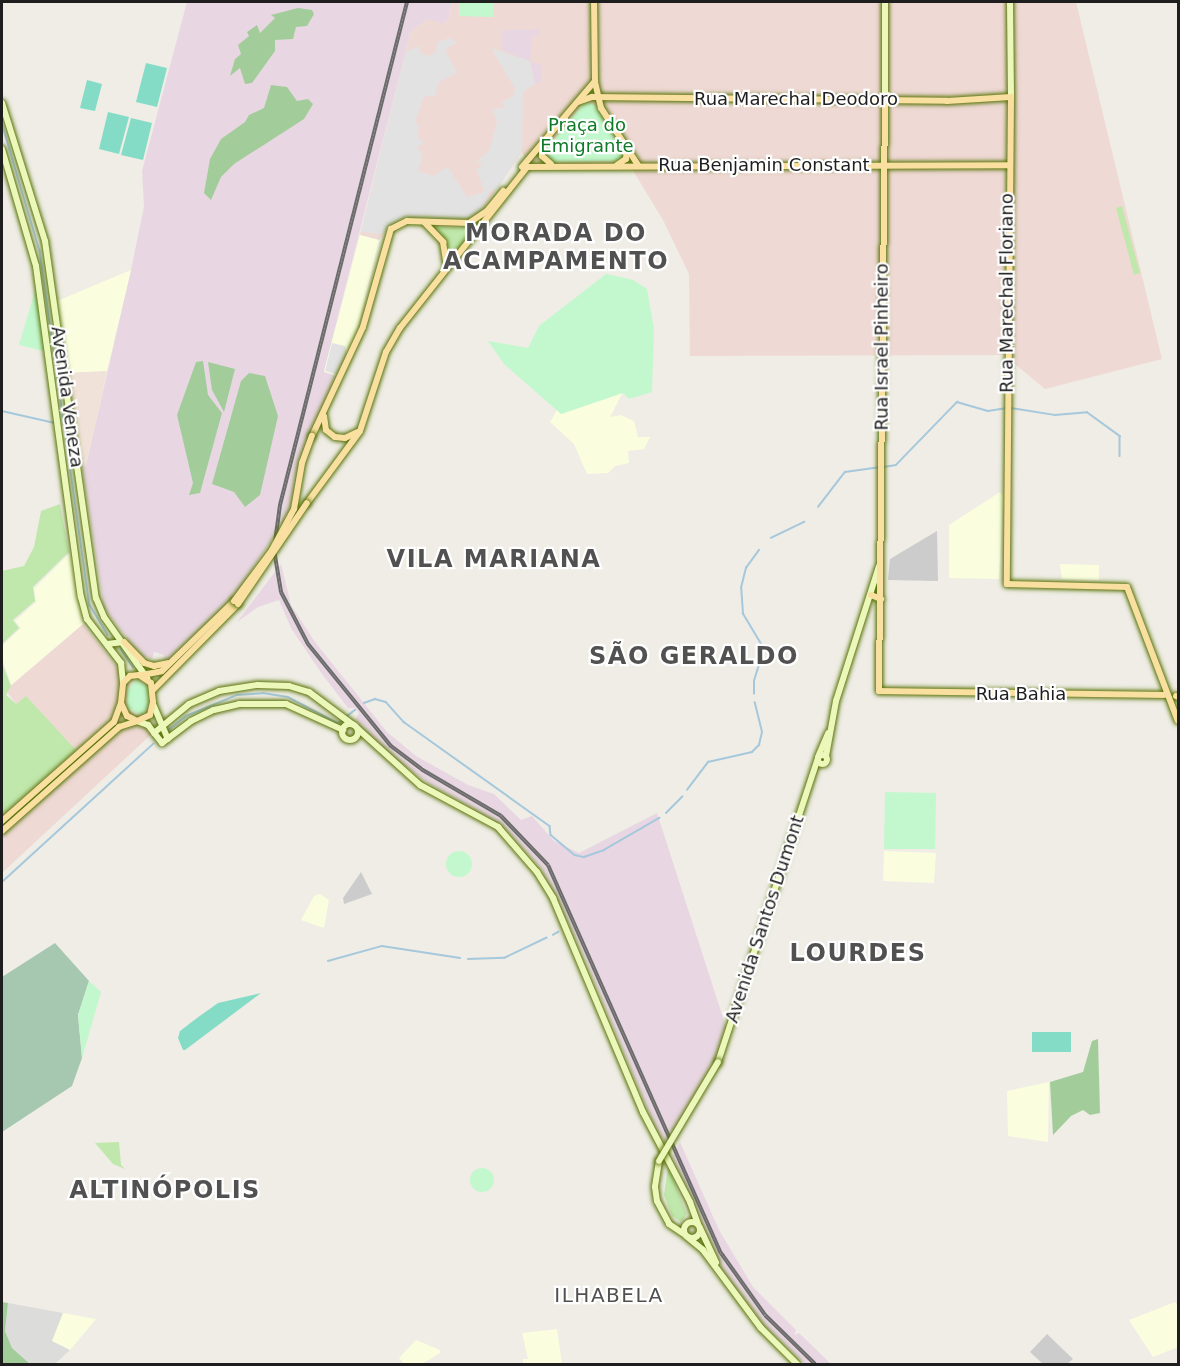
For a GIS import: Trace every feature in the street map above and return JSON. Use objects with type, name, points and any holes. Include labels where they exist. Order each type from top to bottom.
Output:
[{"type":"main road","points":[[594,2],[597,97],[626,141],[638,165]]},
{"type":"main road","name":"Rua Israel Pinheiro","points":[[879,692],[875,600],[883,554],[885,2]]},
{"type":"main road","name":"Rua Marechal Floriano","points":[[1010,2],[1011,97],[1008,165],[1006,405],[1007,584],[1126,587],[1177,717]]},
{"type":"main road","points":[[2,821],[114,722],[121,703],[123,683],[130,676],[145,677],[162,671],[236,602],[291,516],[312,436],[363,327],[387,235],[401,222],[460,224],[476,219],[595,81]]},
{"type":"main road","name":"Rua Marechal Deodoro","points":[[578,102],[597,97],[885,99],[1011,97]]},
{"type":"main road","name":"Avenida Veneza","points":[[2,104],[45,241],[96,598],[104,617],[124,642],[145,677]]},
{"type":"main road","points":[[610,167],[626,159],[626,141]]},
{"type":"main road","points":[[543,143],[541,155],[551,164]]},
{"type":"main road","name":"Avenida Veneza","points":[[2,149],[36,266],[81,597],[87,619],[120,663],[123,683]]},
{"type":"main road","name":"Rua Benjamin Constant","points":[[447,267],[522,172],[531,165],[610,167],[638,165],[1008,165]]},
{"type":"main road","points":[[153,690],[236,602],[360,431],[391,342],[447,267],[443,242],[424,222]]},
{"type":"main road","points":[[324,412],[324,426],[332,435],[345,438],[360,431]]},
{"type":"main road","points":[[875,600],[883,554]]},
{"type":"main road","name":"Avenida Santos Dumont","points":[[664,1216],[655,1186],[659,1161],[718,1062],[811,776],[828,733],[865,613],[875,600]]},
{"type":"main road","points":[[107,644],[124,642],[140,659],[156,666],[169,662],[197,640]]},
{"type":"main road","points":[[145,677],[153,690],[153,704],[160,726],[168,739]]},
{"type":"main road","points":[[154,733],[189,704],[219,691],[270,685],[290,686],[316,695],[420,786],[498,827],[537,872],[559,911],[643,1112],[690,1202],[718,1268]]},
{"type":"main road","name":"Rua Bahia","points":[[879,692],[1164,695]]},
{"type":"main road","points":[[121,703],[127,716],[154,733],[162,743],[214,710],[258,703],[292,705],[343,730],[355,727]]},
{"type":"main road","points":[[2,831],[118,727],[148,716],[153,704]]},
{"type":"main road","points":[[355,727],[356,737]]},
{"type":"main road","points":[[343,730],[346,738],[356,737],[369,743]]},
{"type":"main road","name":"Avenida Santos Dumont","points":[[819,760],[826,756],[828,733]]},
{"type":"main road","points":[[685,1235],[690,1202]]},
{"type":"main road","points":[[664,1216],[677,1224],[698,1225]]},
{"type":"main road","points":[[664,1216],[718,1268],[761,1328],[797,1365]]},
{"type":"main road","points":[[685,1235],[696,1238],[698,1225]]},
{"type":"shaded area","points":[[187,2],[451,2],[449,18],[443,24],[429,19],[411,31],[324,371],[338,376],[304,449],[291,511],[237,592],[167,663],[163,662],[164,655],[154,652],[152,659],[139,655],[104,608],[82,466],[86,465],[144,207],[142,171]]},
{"type":"shaded area","points":[[451,2],[1076,2],[1162,359],[1045,389],[1004,355],[690,356],[689,274],[663,220],[632,169],[529,169],[522,152],[480,213],[401,219],[389,225],[379,240],[360,235],[411,31],[429,19],[449,18]]},
{"type":"shaded area","points":[[539,29],[538,36],[532,37],[530,61],[542,66],[541,82],[535,84],[529,61],[502,50],[502,30]]},
{"type":"shaded area","points":[[449,38],[457,42],[445,50],[457,73],[439,82],[435,97],[426,95],[422,101],[415,122],[419,126],[417,136],[424,142],[417,148],[423,154],[418,171],[433,176],[448,167],[467,197],[484,192],[477,169],[483,165],[477,161],[489,151],[497,122],[492,109],[505,108],[502,102],[513,96],[515,89],[491,48],[530,61],[535,84],[523,92],[522,151],[498,188],[490,192],[480,213],[467,221],[401,219],[381,234],[361,232],[406,52],[419,46],[421,53],[430,56],[436,52],[438,42]]},
{"type":"shaded area","points":[[360,235],[379,240],[353,347],[338,376],[324,372]]},
{"type":"shaded area","points":[[131,270],[107,371],[68,373],[57,301]]},
{"type":"shaded area","points":[[332,343],[345,346],[347,356],[337,375],[325,371]]},
{"type":"shaded area","points":[[107,371],[86,465],[82,466],[68,373]]},
{"type":"shaded area","points":[[623,392],[610,417],[621,415],[634,421],[638,437],[650,437],[644,449],[628,451],[629,463],[615,466],[608,473],[587,474],[574,444],[550,422],[557,410],[562,414]]},
{"type":"shaded area","points":[[1000,492],[1003,496],[999,579],[949,578],[949,525]]},
{"type":"shaded area","points":[[937,531],[938,581],[888,580],[890,559]]},
{"type":"shaded area","points":[[71,552],[83,624],[11,685],[2,658],[2,646],[21,628],[15,621],[36,602],[34,589]]},
{"type":"shaded area","points":[[281,564],[291,605],[315,642],[387,732],[416,756],[468,785],[494,794],[521,820],[532,816],[554,841],[579,853],[657,813],[727,1030],[717,1056],[667,1144],[656,1130],[582,951],[541,868],[503,826],[428,783],[381,748],[355,720],[359,713],[355,708],[348,708],[322,674],[291,628],[279,600],[258,607],[237,622]]},
{"type":"shaded area","points":[[1060,564],[1099,565],[1099,580],[1062,579]]},
{"type":"shaded area","points":[[83,624],[130,684],[129,710],[136,715],[144,713],[157,729],[2,873],[2,815],[76,750],[26,697],[16,704],[6,690]]},
{"type":"shaded area","points":[[884,851],[936,853],[934,883],[883,881]]},
{"type":"shaded area","points":[[361,872],[372,894],[344,904],[343,898]]},
{"type":"shaded area","points":[[320,894],[329,900],[324,928],[301,920],[314,896]]},
{"type":"shaded area","points":[[55,943],[89,981],[78,1015],[82,1058],[72,1086],[2,1132],[2,977]]},
{"type":"shaded area","points":[[1049,1082],[1048,1142],[1008,1136],[1007,1091]]},
{"type":"shaded area","points":[[680,1142],[719,1230],[753,1287],[796,1330],[794,1335],[799,1333],[831,1364],[805,1364],[764,1325],[723,1271],[672,1156]]},
{"type":"shaded area","points":[[1175,1302],[1178,1307],[1178,1347],[1153,1357],[1129,1320]]},
{"type":"shaded area","points":[[8,1303],[63,1313],[53,1340],[70,1350],[55,1364],[30,1364],[12,1348],[5,1331]]},
{"type":"shaded area","points":[[63,1313],[96,1319],[70,1350],[52,1341]]},
{"type":"shaded area","points":[[557,1329],[562,1364],[523,1364],[523,1359],[528,1359],[522,1333]]},
{"type":"shaded area","points":[[1047,1334],[1073,1359],[1067,1364],[1043,1364],[1030,1352]]},
{"type":"shaded area","points":[[416,1340],[440,1350],[440,1353],[422,1364],[404,1364],[399,1358]]},
{"type":"green space","points":[[459,2],[494,2],[493,17],[459,16]]},
{"type":"green space","points":[[298,8],[312,10],[314,14],[307,26],[296,27],[293,39],[275,40],[275,51],[252,83],[245,84],[240,68],[230,76],[235,59],[241,54],[238,45],[249,36],[247,32],[257,25],[260,33],[275,18],[271,15]]},
{"type":"green space","points":[[146,63],[167,68],[157,107],[136,102]]},
{"type":"green space","points":[[87,80],[102,84],[95,111],[80,108]]},
{"type":"green space","points":[[271,85],[287,87],[297,101],[308,99],[313,104],[304,119],[234,164],[221,177],[211,200],[204,193],[210,159],[221,139],[245,122],[249,115],[264,108]]},
{"type":"green space","name":"Praça do Emigrante","points":[[585,102],[598,106],[625,152],[622,161],[549,162],[546,149]]},
{"type":"green space","points":[[108,112],[129,117],[119,154],[99,149]]},
{"type":"green space","points":[[131,118],[152,123],[143,160],[121,155]]},
{"type":"green space","points":[[1122,206],[1140,273],[1134,275],[1116,208]]},
{"type":"green space","points":[[482,221],[450,262],[445,241],[433,227],[460,228]]},
{"type":"green space","points":[[606,274],[633,280],[647,289],[654,329],[652,392],[629,399],[623,393],[561,414],[504,364],[488,341],[528,348],[539,326]]},
{"type":"green space","points":[[37,284],[47,352],[19,345]]},
{"type":"green space","points":[[203,361],[208,395],[222,413],[200,493],[189,495],[193,483],[177,415],[196,362]]},
{"type":"green space","points":[[208,362],[235,369],[224,412],[212,390]]},
{"type":"green space","points":[[249,373],[265,376],[278,416],[260,495],[245,507],[234,492],[212,484],[241,381]]},
{"type":"green space","points":[[60,504],[69,552],[33,587],[35,601],[13,620],[19,628],[2,644],[2,571],[24,566],[34,547],[41,511]]},
{"type":"green space","points":[[2,663],[11,686],[6,695],[16,704],[26,696],[76,750],[2,815]]},
{"type":"green space","points":[[137,680],[149,688],[148,708],[141,715],[128,708],[128,689]]},
{"type":"green space","points":[[885,792],[936,793],[935,849],[884,849]]},
{"type":"green space","points":[[459,851],[468,855],[472,864],[468,873],[459,877],[450,873],[446,864],[450,855]]},
{"type":"green space","points":[[89,981],[101,992],[82,1058],[78,1015]]},
{"type":"green space","points":[[261,993],[183,1050],[178,1038],[180,1031],[197,1018],[218,1003]]},
{"type":"green space","points":[[1032,1032],[1071,1032],[1071,1052],[1032,1052]]},
{"type":"green space","points":[[1098,1039],[1100,1113],[1090,1115],[1083,1110],[1071,1116],[1053,1135],[1050,1082],[1083,1072],[1092,1041]]},
{"type":"green space","points":[[119,1142],[121,1165],[125,1169],[113,1164],[95,1143]]},
{"type":"green space","points":[[668,1167],[687,1214],[681,1222],[672,1216],[664,1195]]},
{"type":"green space","points":[[482,1168],[490,1172],[494,1180],[490,1188],[482,1192],[474,1188],[470,1180],[474,1172]]},
{"type":"green space","points":[[2,1302],[8,1303],[5,1331],[12,1348],[30,1364],[2,1364]]},
{"type":"waterway","points":[[2,123],[40,251],[90,605],[108,635]]},
{"type":"waterway","points":[[884,467],[896,465],[957,402],[988,411],[1007,408]]},
{"type":"waterway","points":[[1011,408],[1055,415],[1087,412],[1120,436],[1120,456]]},
{"type":"waterway","points":[[2,411],[55,423]]},
{"type":"waterway","points":[[818,507],[845,472],[879,467]]},
{"type":"waterway","points":[[771,538],[804,522]]},
{"type":"waterway","points":[[754,694],[754,681],[764,649],[743,614],[741,588],[746,568],[759,550]]},
{"type":"waterway","points":[[121,649],[133,667]]},
{"type":"waterway","points":[[167,731],[186,716],[237,695],[263,693],[288,697],[338,723],[343,720]]},
{"type":"waterway","points":[[364,703],[375,699],[386,702],[404,722],[550,826],[551,835],[575,855],[584,857],[604,850],[659,818]]},
{"type":"waterway","points":[[687,790],[708,762],[752,752],[759,745],[762,732],[755,703]]},
{"type":"waterway","points":[[347,716],[355,710]]},
{"type":"waterway","points":[[2,882],[153,744]]},
{"type":"waterway","points":[[666,813],[682,797]]},
{"type":"waterway","points":[[553,935],[558,932]]},
{"type":"waterway","points":[[468,959],[504,958],[546,938]]},
{"type":"waterway","points":[[328,961],[382,946],[460,958]]},
{"type":"railway","points":[[407,2],[280,505],[274,550],[281,592],[308,644],[391,746],[421,769],[501,816],[548,865],[721,1253],[765,1315],[815,1364]]},
{"type":"district","name":"MORADA DO ACAMPAMENTO","points":[[556,248]]},
{"type":"district","name":"VILA MARIANA","points":[[494,560]]},
{"type":"district","name":"SÃO GERALDO","points":[[694,657]]},
{"type":"district","name":"LOURDES","points":[[858,954]]},
{"type":"district","name":"ALTINÓPOLIS","points":[[165,1191]]},
{"type":"district","name":"ILHABELA","points":[[609,1295]]}]
